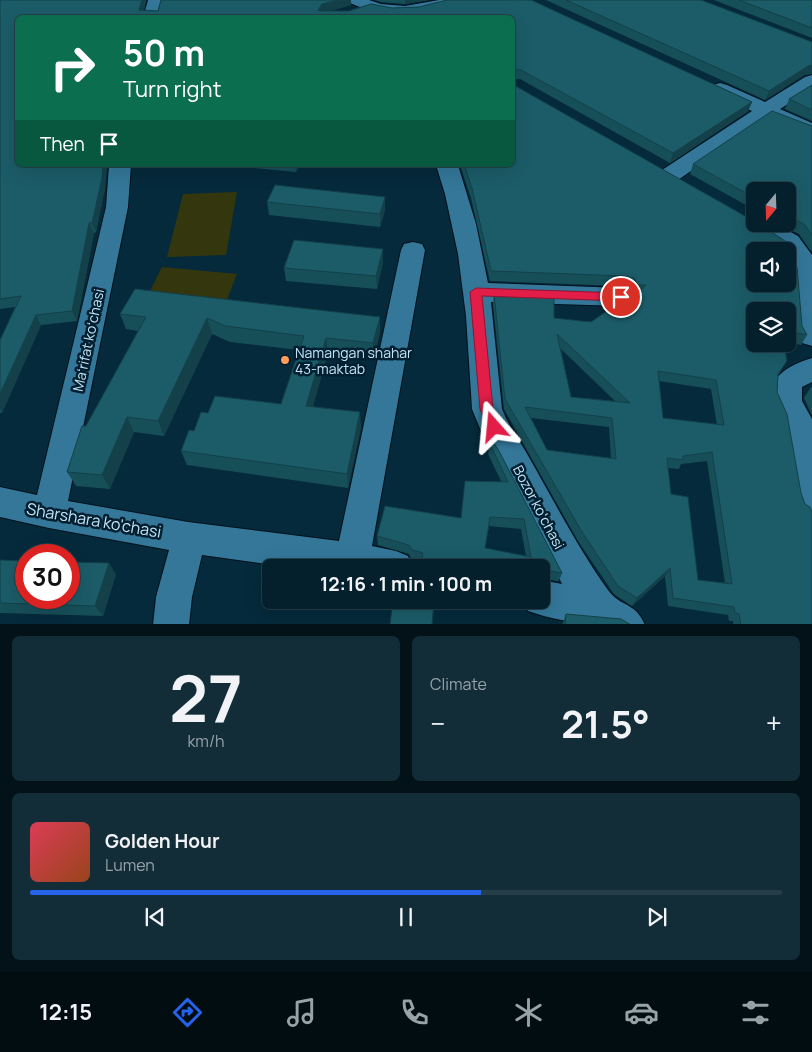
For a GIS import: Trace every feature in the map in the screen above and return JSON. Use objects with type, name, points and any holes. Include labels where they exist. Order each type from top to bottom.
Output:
[{"type":"street","points":[[153,15],[156,0]]},
{"type":"street","points":[[345,13],[362,3],[390,10],[409,10],[455,0]]},
{"type":"street","points":[[670,175],[812,81]]},
{"type":"street","points":[[704,82],[812,132]]},
{"type":"street","name":"Maʻrifat koʻchasi","points":[[49,513],[117,207],[120,167]]},
{"type":"street","name":"Bozor koʻchasi","points":[[448,167],[458,195],[476,292],[486,409],[494,427],[510,451],[572,568],[613,618]]},
{"type":"street","points":[[773,232],[790,242],[805,263],[812,336]]},
{"type":"street","points":[[353,558],[413,250]]},
{"type":"street","points":[[476,292],[621,297]]},
{"type":"street","points":[[812,370],[791,380],[787,396],[788,403],[797,419],[812,502]]},
{"type":"street","name":"Sharshara ko'chasi","points":[[0,502],[49,513],[189,537],[357,559]]},
{"type":"street","points":[[171,624],[174,597],[189,537]]},
{"type":"street","points":[[550,600],[613,618]]},
{"type":"green space","points":[[237,192],[226,255],[167,257],[183,194]]},
{"type":"green space","points":[[162,267],[237,274],[226,302],[148,295]]},
{"type":"building","points":[[0,0],[142,0],[139,10],[158,11],[161,0],[338,0],[322,4],[318,10],[349,11],[371,4],[392,8],[419,7],[447,0],[531,0],[752,102],[673,153],[521,70],[515,69],[515,15],[15,15],[15,167],[103,167],[92,223],[89,223],[72,311],[36,315],[0,394],[0,340],[21,296],[0,299]]},
{"type":"building","points":[[566,0],[701,0],[812,42],[812,65],[769,91]]},
{"type":"building","points":[[739,0],[812,0],[812,28]]},
{"type":"building","points":[[812,85],[812,110],[789,99]]},
{"type":"building","points":[[515,86],[746,217],[746,232],[771,232],[786,242],[746,242],[746,292],[796,292],[797,267],[802,326],[807,335],[796,333],[796,302],[746,302],[746,352],[785,352],[787,361],[778,374],[777,392],[787,414],[801,493],[805,504],[810,507],[812,513],[812,624],[741,624],[739,614],[735,613],[734,607],[673,598],[670,568],[637,598],[618,586],[582,532],[505,399],[494,294],[554,296],[554,318],[591,322],[627,297],[634,296],[646,285],[638,285],[634,278],[624,276],[491,271],[472,188],[465,167],[515,167]],"holes":[[[557,334],[630,403],[571,397]],[[658,371],[716,380],[724,425],[663,418]],[[525,407],[612,418],[616,459],[547,450]],[[712,452],[732,584],[698,580],[688,497],[671,494],[667,458],[683,460],[683,456]]]},
{"type":"building","points":[[772,111],[812,126],[812,235],[804,224],[796,220],[796,182],[746,182],[746,193],[693,164]]},
{"type":"building","points":[[275,185],[385,197],[380,214],[267,202]]},
{"type":"building","points":[[294,240],[383,249],[376,276],[284,268]]},
{"type":"building","points":[[135,289],[380,317],[373,343],[326,338],[306,406],[360,412],[347,474],[181,451],[189,430],[194,431],[201,412],[208,413],[215,396],[281,404],[304,336],[226,326],[207,318],[158,421],[127,417],[102,475],[67,472],[82,426],[86,426],[146,317],[120,314]]},
{"type":"building","points":[[494,443],[499,451],[562,573],[550,571],[550,559],[422,559],[423,553],[412,550],[409,545],[377,536],[385,506],[461,518],[465,481],[508,482],[490,444]],"holes":[[[490,517],[524,519],[531,557],[485,548]]]},
{"type":"building","points":[[0,560],[15,561],[15,603],[0,603]]},
{"type":"building","points":[[80,562],[109,563],[95,606],[80,606]]},
{"type":"building","points":[[392,609],[433,609],[432,624],[390,624]]},
{"type":"building","points":[[566,614],[621,619],[629,624],[565,624]]},
{"type":"place","name":"Namangan shahar 43-maktab","points":[[285,360]]},
{"type":"route","points":[[494,427],[486,409],[476,292],[621,297]]}]
